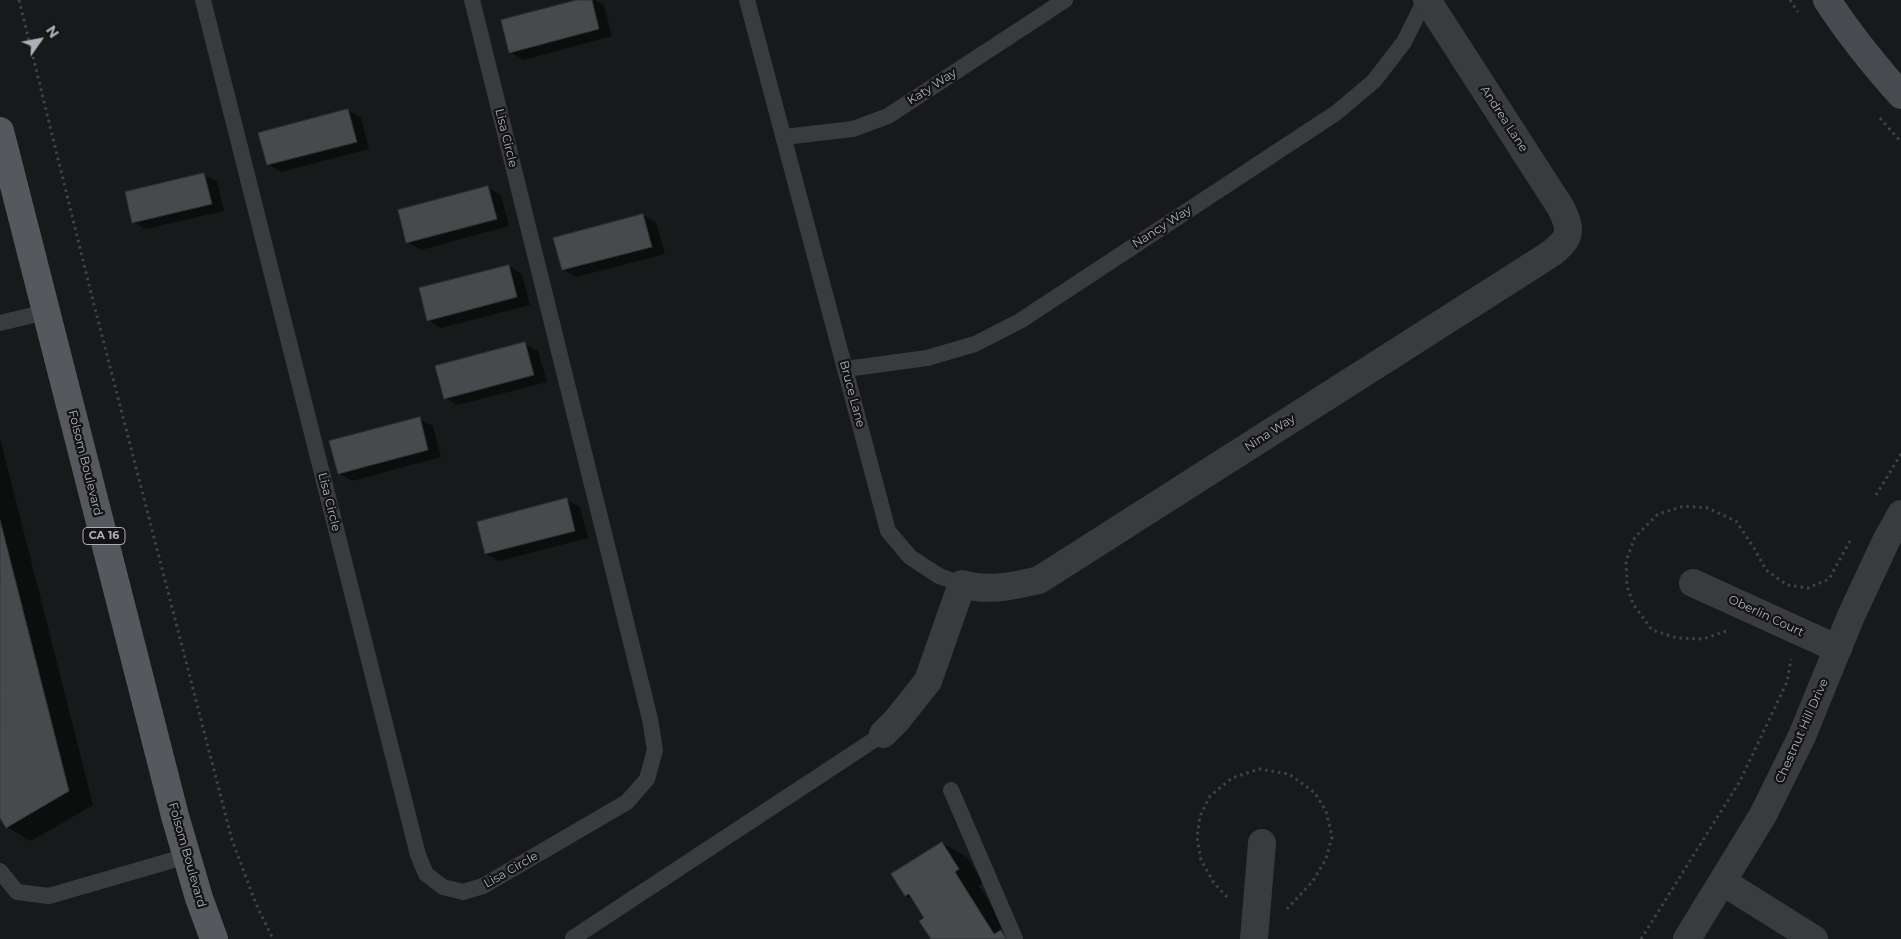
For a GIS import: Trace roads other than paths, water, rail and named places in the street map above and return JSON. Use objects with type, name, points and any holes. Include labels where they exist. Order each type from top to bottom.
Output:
[{"type":"main road","name":"Folsom Boulevard","points":[[0,131],[187,856],[199,898],[214,939]]},
{"type":"street","name":"Andrea Lane","points":[[1426,0],[1561,208],[1569,224],[1566,241]]},
{"type":"street","points":[[1827,0],[1883,75],[1901,95]]},
{"type":"street","name":"Nina Way","points":[[962,584],[972,587],[1006,588],[1040,580],[1552,253],[1566,241]]},
{"type":"street","name":"Chestnut Hill Drive","points":[[1687,939],[1763,815],[1802,736],[1854,608],[1901,514]]},
{"type":"street","name":"Oberlin Court","points":[[1693,583],[1838,649]]},
{"type":"street","points":[[883,734],[897,720],[928,681],[962,584]]},
{"type":"street","points":[[1254,939],[1262,843]]},
{"type":"street","points":[[1723,882],[1814,939]]},
{"type":"lane","name":"Lisa Circle","points":[[203,0],[418,855],[426,874],[442,887],[463,892],[483,886],[627,802],[647,779],[655,750],[650,720],[472,0]]},
{"type":"lane","name":"Bruce Lane","points":[[747,0],[888,531],[910,557],[939,576],[962,584]]},
{"type":"lane","name":"Katy Way","points":[[784,137],[853,129],[888,116],[1065,0]]},
{"type":"lane","name":"Nancy Way","points":[[846,369],[927,358],[975,344],[1020,321],[1336,113],[1374,81],[1404,42],[1426,0]]},
{"type":"lane","points":[[0,323],[46,312]]},
{"type":"lane","points":[[573,938],[883,734]]},
{"type":"lane","points":[[951,790],[1016,939]]},
{"type":"lane","points":[[0,871],[17,892],[49,896],[187,856]]}]
